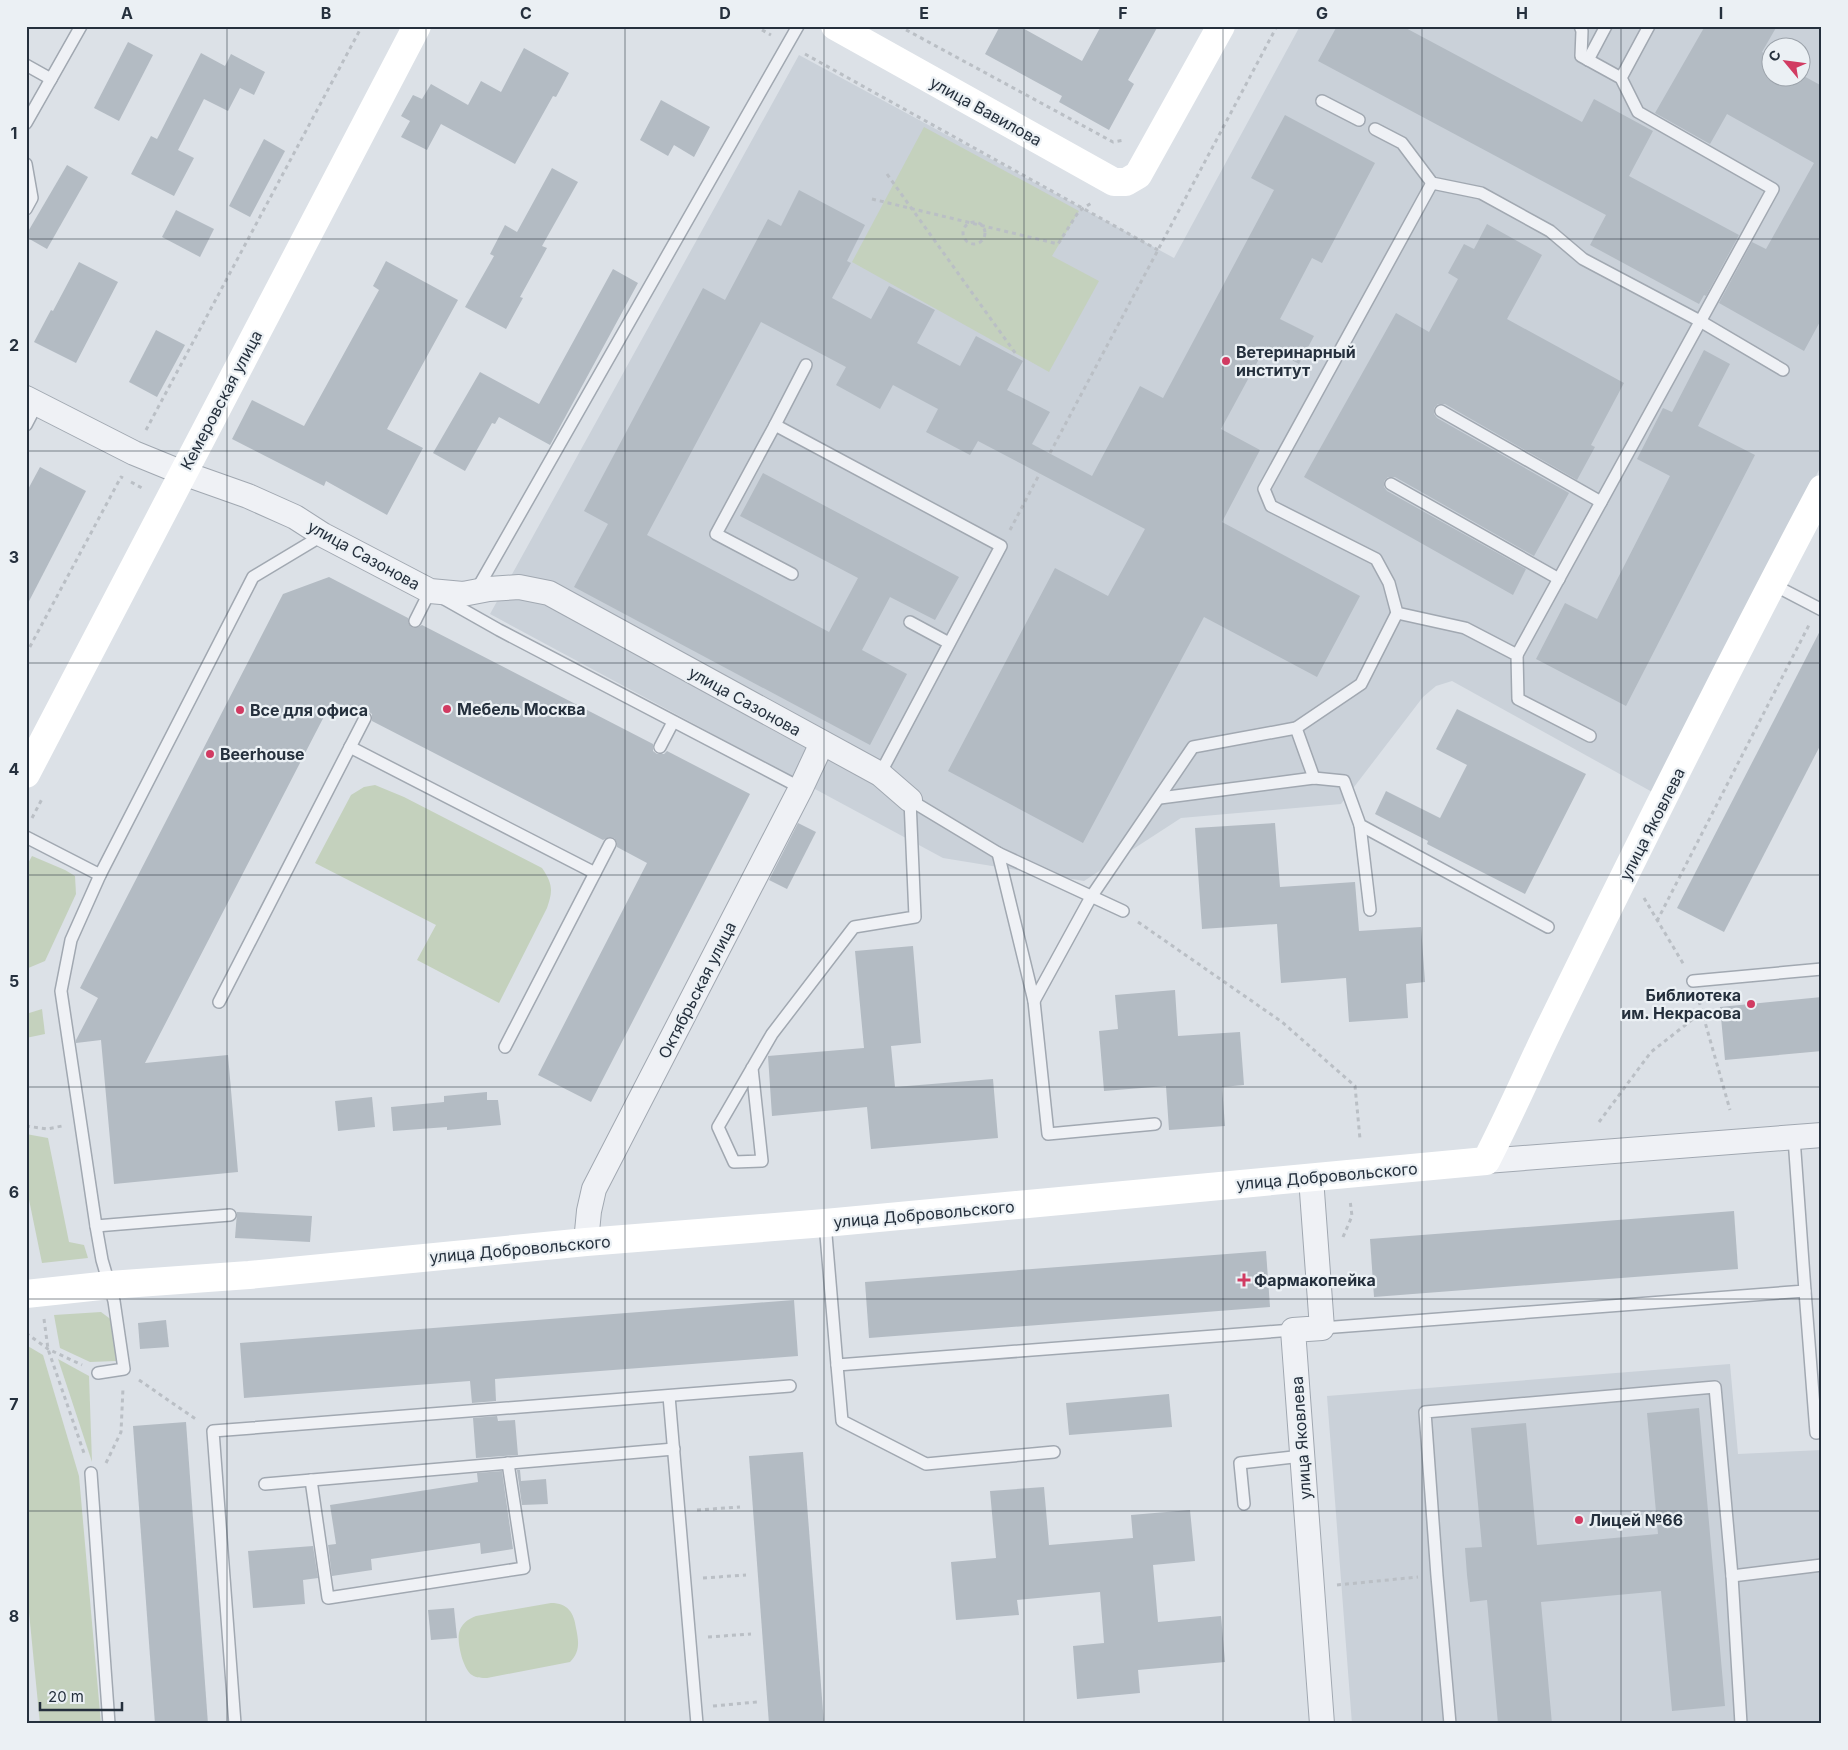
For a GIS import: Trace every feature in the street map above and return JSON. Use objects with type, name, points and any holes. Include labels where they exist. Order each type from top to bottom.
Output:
[{"type":"street","name":"Кемеровская улица","points":[[26,774],[417,26]]},
{"type":"street","name":"улица Вавилова","points":[[836,26],[1114,182],[1132,179]]},
{"type":"street","points":[[1132,179],[1165,126],[1221,26]]},
{"type":"street","name":"улица Сазонова","points":[[32,401],[134,453],[183,473],[207,480],[296,517],[323,535],[430,592],[463,594],[519,587],[549,593],[880,774],[910,800]]},
{"type":"street","name":"улица Яковлева","points":[[1486,1162],[1555,1018],[1772,584],[1822,489]]},
{"type":"street","name":"Октябрьская улица","points":[[586,1242],[589,1211],[594,1189],[801,788],[822,743]]},
{"type":"street","name":"улица Добровольского","points":[[34,1303],[110,1285],[249,1275],[586,1242],[825,1223],[1486,1162],[1822,1135]]},
{"type":"street","points":[[1293,1330],[1322,1328],[1311,1178]]},
{"type":"street","name":"улица Яковлева","points":[[1293,1330],[1322,1724]]},
{"type":"lane","points":[[26,123],[81,26]]},
{"type":"lane","points":[[476,592],[798,26]]},
{"type":"lane","points":[[1580,26],[1582,31],[1581,56],[1621,78],[1638,112],[1773,189],[1517,655],[1518,698],[1590,736]]},
{"type":"lane","points":[[1588,60],[1606,26]]},
{"type":"lane","points":[[1621,78],[1649,26]]},
{"type":"lane","points":[[26,65],[51,79]]},
{"type":"lane","points":[[1322,100],[1359,120]]},
{"type":"lane","points":[[1375,129],[1402,143],[1432,184],[1481,193],[1550,231],[1583,259],[1700,321],[1783,370]]},
{"type":"lane","points":[[26,164],[32,198],[26,209]]},
{"type":"lane","points":[[1034,1001],[1091,897],[1193,747],[1296,728],[1361,684],[1397,613],[1389,582],[1376,559],[1271,506],[1264,489],[1432,184]]},
{"type":"lane","points":[[792,574],[716,534],[806,365]]},
{"type":"lane","points":[[26,425],[32,401]]},
{"type":"lane","points":[[1441,411],[1601,502]]},
{"type":"lane","points":[[775,425],[1001,546],[880,774]]},
{"type":"lane","points":[[1391,484],[1559,579]]},
{"type":"lane","points":[[98,1373],[124,1370],[114,1301],[102,1260],[96,1226],[61,991],[71,940],[100,875],[253,577],[323,535]]},
{"type":"lane","points":[[1772,584],[1820,609]]},
{"type":"lane","points":[[415,621],[430,592],[801,788]]},
{"type":"lane","points":[[1397,613],[1466,628],[1517,655]]},
{"type":"lane","points":[[910,622],[950,643]]},
{"type":"lane","points":[[219,1002],[365,718]]},
{"type":"lane","points":[[660,747],[673,722]]},
{"type":"lane","points":[[1296,728],[1314,778]]},
{"type":"lane","points":[[350,747],[595,873]]},
{"type":"lane","points":[[1160,798],[1314,778],[1344,781],[1360,825],[1370,910]]},
{"type":"lane","points":[[910,800],[998,853],[1123,911]]},
{"type":"lane","points":[[752,1068],[762,1161],[734,1162],[718,1127],[752,1068],[772,1034],[854,927],[916,917],[910,800]]},
{"type":"lane","points":[[1360,825],[1548,927]]},
{"type":"lane","points":[[26,837],[100,875]]},
{"type":"lane","points":[[505,1047],[610,844]]},
{"type":"lane","points":[[998,853],[1034,1001],[1048,1134],[1155,1124]]},
{"type":"lane","points":[[1693,981],[1822,968]]},
{"type":"lane","points":[[1794,1138],[1816,1432],[1822,1432]]},
{"type":"lane","points":[[96,1226],[230,1215]]},
{"type":"lane","points":[[825,1223],[842,1421],[926,1464],[1054,1452]]},
{"type":"lane","points":[[1322,1328],[1805,1291]]},
{"type":"lane","points":[[837,1365],[1293,1330]]},
{"type":"lane","points":[[235,1724],[213,1431],[790,1386]]},
{"type":"lane","points":[[1450,1724],[1436,1576],[1425,1412],[1715,1387],[1732,1576],[1741,1724]]},
{"type":"lane","points":[[669,1396],[697,1724]]},
{"type":"lane","points":[[265,1484],[674,1449]]},
{"type":"lane","points":[[1244,1504],[1240,1464],[1302,1456]]},
{"type":"lane","points":[[310,1480],[328,1598],[524,1568],[508,1463]]},
{"type":"lane","points":[[91,1473],[109,1724]]},
{"type":"lane","points":[[1732,1576],[1822,1565]]},
{"type":"path","points":[[146,430],[362,26]]},
{"type":"path","points":[[755,26],[1158,250]]},
{"type":"path","points":[[899,26],[1113,142],[1138,139],[1165,126]]},
{"type":"path","points":[[1050,454],[1277,26]]},
{"type":"path","points":[[887,174],[1016,354]]},
{"type":"path","points":[[872,200],[1058,244],[1079,211],[1132,179]]},
{"type":"path","points":[[968,222],[963,229],[963,238],[973,245],[981,242],[984,238],[983,226]]},
{"type":"path","points":[[1001,546],[1040,473]]},
{"type":"path","points":[[26,654],[121,477]]},
{"type":"path","points":[[1657,921],[1820,609]]},
{"type":"path","points":[[1123,911],[1282,1022],[1355,1086],[1360,1139]]},
{"type":"path","points":[[1599,1122],[1651,1052],[1702,1012]]},
{"type":"path","points":[[26,1126],[47,1129],[80,1122]]},
{"type":"path","points":[[34,1303],[91,1473],[108,1462],[120,1432],[124,1370]]},
{"type":"path","points":[[26,1333],[48,1349],[98,1373]]},
{"type":"path","points":[[124,1370],[213,1431]]},
{"type":"path","points":[[679,1511],[740,1507]]},
{"type":"path","points":[[685,1580],[746,1575]]},
{"type":"path","points":[[1312,1587],[1436,1576]]},
{"type":"path","points":[[690,1639],[751,1634]]},
{"type":"path","points":[[695,1707],[757,1702]]},
{"type":"shaded area","name":"Ветеринарный институт","points":[[1300,26],[1822,26],[1822,464],[1654,793],[1452,681],[1436,686],[1423,697],[1341,804],[1181,818],[1084,881],[943,858],[490,614],[799,55],[1174,258]]},
{"type":"shaded area","name":"Лицей №66","points":[[1730,1364],[1738,1454],[1822,1450],[1822,1724],[1352,1724],[1327,1396]]},
{"type":"green space","points":[[924,127],[1079,211],[1052,256],[1099,281],[1049,372],[852,262]]},
{"type":"green space","points":[[375,785],[404,797],[542,868],[546,874],[551,888],[547,908],[499,1003],[417,960],[436,925],[315,863],[351,795],[364,787]]},
{"type":"green space","points":[[32,856],[75,876],[76,894],[45,961],[26,969],[26,867]]},
{"type":"green space","points":[[42,1009],[45,1034],[26,1038],[26,1014]]},
{"type":"green space","points":[[26,1134],[48,1138],[69,1242],[84,1245],[88,1258],[42,1263],[26,1185]]},
{"type":"green space","points":[[101,1312],[113,1321],[116,1361],[90,1362],[60,1348],[54,1315]]},
{"type":"green space","points":[[26,1345],[43,1355],[79,1476],[101,1724],[40,1724],[26,1582]]},
{"type":"green space","points":[[58,1359],[89,1376],[92,1462]]},
{"type":"green space","points":[[557,1603],[566,1607],[574,1618],[578,1646],[576,1654],[570,1662],[487,1678],[475,1677],[469,1672],[463,1662],[459,1643],[459,1633],[465,1622],[476,1616]]},
{"type":"building","points":[[1000,26],[1019,26],[1082,61],[1101,26],[1158,26],[1128,80],[1134,84],[1109,130],[1059,102],[1062,96],[985,54]]},
{"type":"building","points":[[1337,26],[1402,26],[1582,122],[1594,99],[1653,131],[1629,176],[1739,235],[1706,296],[1704,295],[1699,304],[1590,245],[1606,215],[1318,61]]},
{"type":"building","points":[[1705,26],[1777,26],[1770,38],[1760,38],[1760,88],[1810,88],[1810,79],[1822,86],[1822,318],[1804,351],[1719,303],[1752,242],[1766,249],[1814,163],[1727,114],[1710,144],[1655,113]]},
{"type":"building","points":[[128,42],[153,55],[119,121],[94,108]]},
{"type":"building","points":[[524,48],[569,73],[556,97],[553,96],[515,164],[441,124],[427,150],[401,137],[410,121],[401,116],[413,95],[422,99],[431,84],[468,105],[481,81],[501,92]]},
{"type":"building","points":[[201,53],[225,66],[231,54],[265,72],[254,95],[240,88],[228,111],[204,99],[178,150],[194,158],[174,196],[131,174],[151,136],[157,139]]},
{"type":"building","points":[[661,100],[710,127],[694,157],[674,145],[668,156],[640,140]]},
{"type":"building","points":[[1285,115],[1375,163],[1322,263],[1312,258],[1280,319],[1314,336],[1299,364],[1266,346],[1221,429],[1260,450],[1222,522],[1360,596],[1317,677],[1204,617],[1083,843],[948,771],[1055,568],[1108,596],[1145,529],[978,441],[970,455],[926,432],[938,409],[893,385],[880,409],[836,385],[846,367],[761,322],[647,535],[829,632],[858,578],[740,516],[763,473],[959,577],[935,620],[890,597],[862,650],[907,674],[870,745],[574,587],[608,524],[584,511],[703,288],[725,300],[768,219],[781,226],[799,190],[865,225],[847,261],[851,263],[832,298],[871,319],[889,286],[935,310],[917,343],[960,366],[976,336],[1023,361],[1007,390],[1050,412],[1032,444],[1092,476],[1140,386],[1163,398],[1274,190],[1251,178]]},
{"type":"building","points":[[264,139],[285,151],[250,217],[229,206]]},
{"type":"building","points":[[67,165],[88,177],[47,249],[26,237],[26,235]]},
{"type":"building","points":[[552,168],[578,182],[542,246],[547,248],[520,297],[523,298],[506,329],[465,307],[494,256],[490,254],[505,225],[517,232]]},
{"type":"building","points":[[176,210],[214,229],[200,257],[162,237]]},
{"type":"building","points":[[1487,224],[1542,255],[1507,319],[1624,383],[1591,445],[1595,447],[1577,480],[1445,404],[1438,404],[1434,408],[1434,414],[1437,418],[1569,493],[1534,556],[1395,477],[1388,477],[1384,481],[1384,487],[1387,491],[1526,569],[1513,595],[1304,477],[1396,313],[1429,332],[1458,279],[1448,273],[1464,244],[1474,249]]},
{"type":"building","points":[[386,261],[458,300],[387,429],[423,448],[387,515],[326,481],[324,486],[232,439],[252,400],[304,426],[379,290],[373,286]]},
{"type":"building","points":[[79,262],[118,282],[76,363],[34,342]]},
{"type":"building","points":[[613,269],[638,283],[550,445],[499,417],[495,424],[492,423],[465,471],[433,453],[480,372],[539,404]]},
{"type":"building","points":[[156,330],[185,345],[157,397],[129,382]]},
{"type":"building","points":[[1704,350],[1730,364],[1698,426],[1755,455],[1626,706],[1536,659],[1565,603],[1597,619],[1670,476],[1637,459],[1663,408],[1672,412]]},
{"type":"building","points":[[40,467],[86,491],[26,607],[26,493]]},
{"type":"building","points":[[329,577],[408,618],[411,627],[416,628],[422,625],[653,744],[653,751],[657,754],[664,754],[667,751],[750,794],[591,1102],[538,1075],[647,863],[617,847],[614,838],[609,837],[603,840],[372,721],[372,714],[368,711],[361,711],[359,714],[332,701],[145,1063],[228,1055],[238,1172],[114,1184],[101,1040],[76,1043],[98,998],[80,988],[283,594]]},
{"type":"building","points":[[1822,627],[1822,742],[1724,932],[1677,908]]},
{"type":"building","points":[[1457,709],[1586,774],[1525,894],[1427,844],[1428,841],[1375,814],[1386,791],[1440,818],[1467,765],[1436,749]]},
{"type":"building","points":[[798,823],[816,832],[787,889],[769,880]]},
{"type":"building","points":[[1275,823],[1280,887],[1355,882],[1359,931],[1421,927],[1425,982],[1406,984],[1408,1018],[1349,1022],[1346,978],[1281,983],[1277,924],[1202,929],[1195,828]]},
{"type":"building","points":[[913,946],[921,1043],[891,1046],[895,1087],[993,1079],[998,1138],[871,1149],[867,1107],[772,1116],[768,1056],[864,1048],[855,951]]},
{"type":"building","points":[[1175,990],[1178,1036],[1240,1032],[1244,1085],[1222,1087],[1225,1126],[1169,1130],[1166,1086],[1104,1091],[1099,1031],[1118,1029],[1115,995]]},
{"type":"building","points":[[1822,997],[1822,1051],[1725,1060],[1720,1007]]},
{"type":"building","points":[[487,1092],[487,1100],[498,1100],[501,1125],[447,1130],[447,1127],[393,1131],[391,1107],[444,1102],[444,1096]]},
{"type":"building","points":[[372,1097],[375,1127],[338,1131],[335,1101]]},
{"type":"building","points":[[1734,1211],[1738,1269],[1374,1297],[1370,1239]]},
{"type":"building","points":[[237,1212],[312,1216],[310,1242],[235,1238]]},
{"type":"building","points":[[1266,1251],[1270,1307],[869,1338],[865,1282]]},
{"type":"building","points":[[794,1300],[798,1356],[495,1379],[496,1401],[472,1403],[470,1381],[244,1398],[240,1343]]},
{"type":"building","points":[[166,1320],[169,1347],[140,1349],[138,1323]]},
{"type":"building","points":[[1169,1394],[1172,1427],[1069,1435],[1066,1403]]},
{"type":"building","points":[[1699,1408],[1725,1706],[1672,1711],[1661,1591],[1541,1602],[1552,1724],[1498,1724],[1487,1600],[1470,1602],[1467,1575],[1465,1548],[1482,1547],[1471,1428],[1526,1423],[1537,1545],[1658,1534],[1647,1413]]},
{"type":"building","points":[[497,1416],[498,1421],[515,1420],[518,1455],[476,1458],[473,1418]]},
{"type":"building","points":[[186,1422],[208,1724],[155,1724],[133,1426]]},
{"type":"building","points":[[803,1452],[824,1724],[769,1724],[749,1456]]},
{"type":"building","points":[[517,1470],[520,1470],[521,1481],[546,1479],[548,1504],[522,1505]]},
{"type":"building","points":[[502,1471],[513,1549],[481,1554],[480,1543],[371,1559],[372,1570],[332,1576],[328,1545],[336,1544],[330,1505],[478,1482],[477,1473]]},
{"type":"building","points":[[1044,1487],[1049,1545],[1133,1538],[1131,1515],[1190,1510],[1195,1561],[1153,1565],[1158,1622],[1221,1616],[1225,1662],[1138,1670],[1140,1693],[1077,1699],[1073,1646],[1104,1643],[1100,1592],[1017,1600],[1019,1615],[956,1620],[951,1562],[996,1558],[990,1491]]},
{"type":"building","points":[[313,1546],[318,1578],[303,1580],[305,1604],[253,1608],[248,1551]]},
{"type":"building","points":[[454,1608],[457,1638],[431,1640],[428,1610]]},
{"type":"place","name":"Ветеринарный институт","points":[[1226,361]]},
{"type":"place","name":"Мебель Москва","points":[[447,709]]},
{"type":"place","name":"Все для офиса","points":[[240,710]]},
{"type":"place","name":"Beerhouse","points":[[210,754]]},
{"type":"place","name":"Библиотека им. Некрасова","points":[[1751,1004]]},
{"type":"place","name":"Фармакопейка","points":[[1244,1280]]},
{"type":"place","name":"Лицей №66","points":[[1579,1520]]}]
